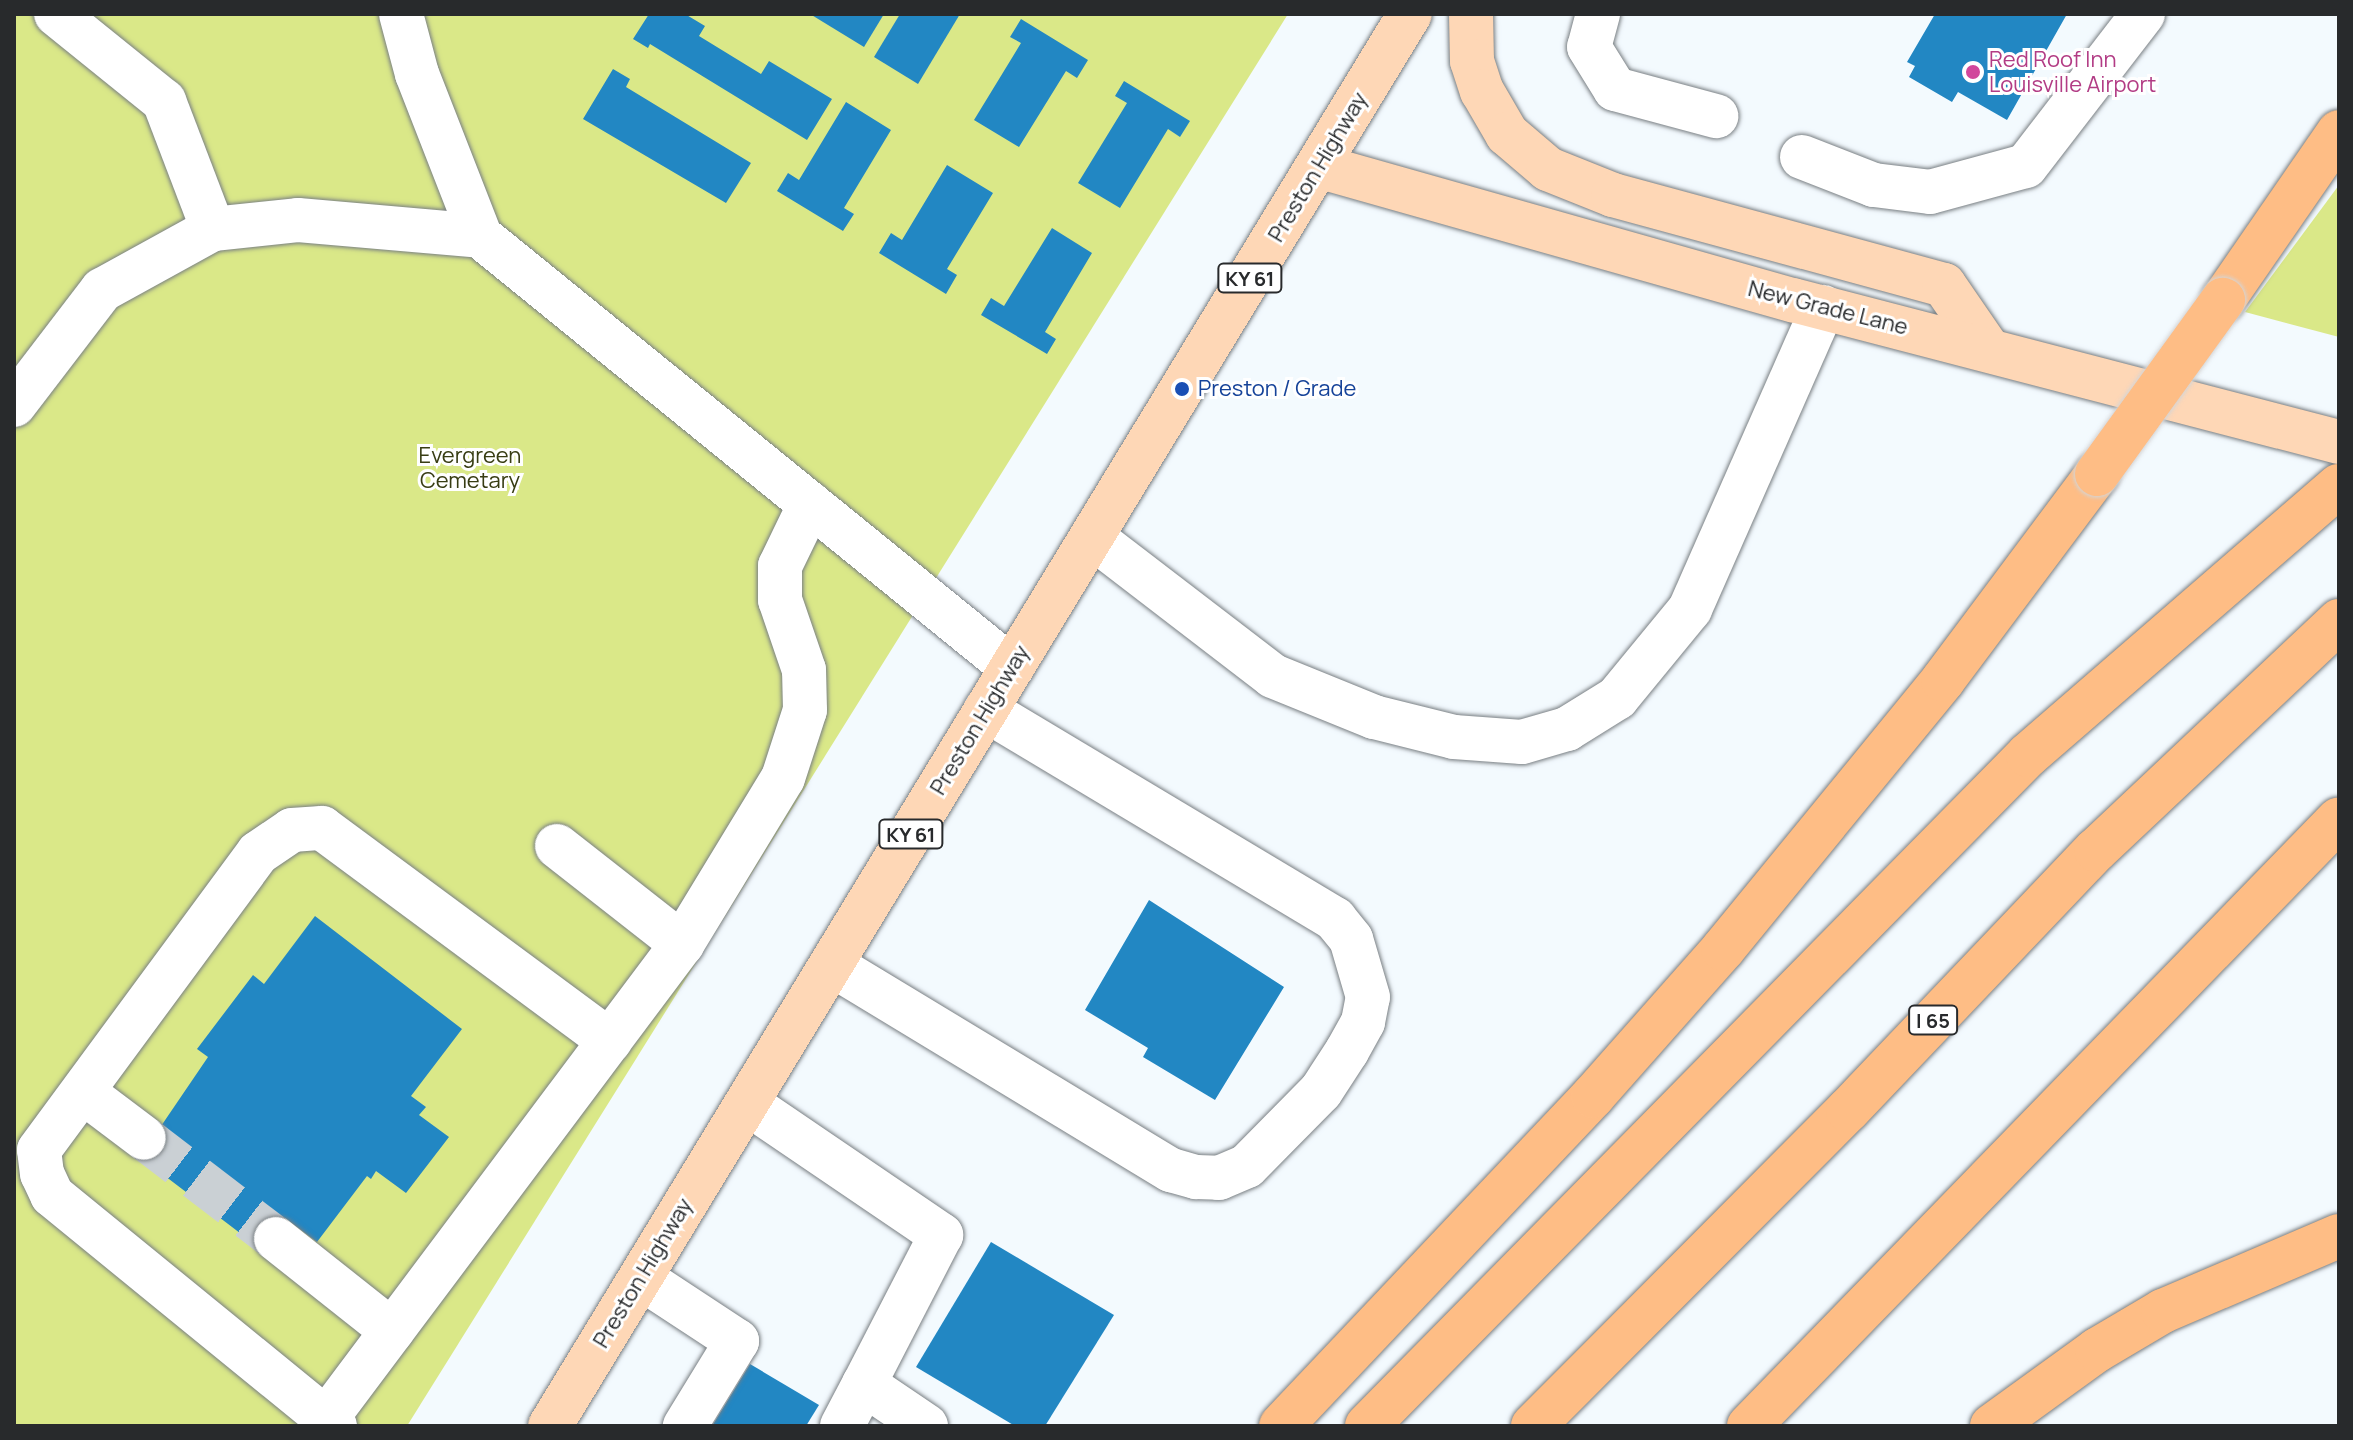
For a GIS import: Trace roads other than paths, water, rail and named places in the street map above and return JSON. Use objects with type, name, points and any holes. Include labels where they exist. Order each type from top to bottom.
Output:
[{"type":"highway","points":[[1281,1426],[1593,1096],[1723,949],[1943,680],[2223,300],[2339,132]]},
{"type":"highway","points":[[1367,1426],[1914,866],[2086,702],[2339,486]]},
{"type":"highway","name":"I 65","points":[[1533,1426],[1848,1110],[2096,850],[2339,621]]},
{"type":"highway","points":[[1749,1426],[2339,819]]},
{"type":"highway","points":[[1992,1426],[2097,1350],[2163,1311],[2339,1236]]},
{"type":"main road","name":"Preston Highway","points":[[550,1426],[1410,14]]},
{"type":"main road","points":[[1471,14],[1472,61],[1482,91],[1507,134],[1548,169],[1613,195],[1944,285],[1988,349]]},
{"type":"main road","name":"New Grade Lane","points":[[1318,166],[1823,307],[2339,442]]},
{"type":"lane","points":[[56,14],[164,101],[213,229]]},
{"type":"lane","points":[[401,14],[417,74],[480,236],[1012,668]]},
{"type":"lane","points":[[1598,14],[1589,47],[1615,89],[1716,116]]},
{"type":"lane","points":[[1802,157],[1874,185],[1930,192],[2026,166],[2143,14]]},
{"type":"lane","points":[[14,405],[102,290],[213,229],[298,220],[480,236]]},
{"type":"lane","points":[[1092,537],[1273,676],[1331,700],[1374,717],[1454,737],[1522,742],[1567,729],[1617,698],[1690,609],[1823,307]]},
{"type":"lane","points":[[610,1041],[322,828],[292,830],[258,853],[39,1150],[42,1174],[52,1195],[330,1422],[392,1331],[610,1041],[682,944],[783,778],[805,710],[804,670],[780,600],[780,566],[810,504]]},
{"type":"lane","points":[[832,965],[1171,1170],[1196,1177],[1219,1178],[1247,1166],[1321,1091],[1347,1051],[1368,997],[1351,939],[1335,919],[986,710]]},
{"type":"lane","points":[[557,846],[682,944]]},
{"type":"lane","points":[[83,1092],[144,1138]]},
{"type":"lane","points":[[747,1103],[941,1235],[842,1426]]},
{"type":"lane","points":[[276,1239],[392,1331]]},
{"type":"lane","points":[[641,1278],[737,1341],[685,1426]]},
{"type":"lane","points":[[864,1384],[926,1426]]},
{"type":"tunnel","points":[[144,1138],[276,1239]]},
{"type":"place","name":"Red Roof Inn Louisville Airport","points":[[1973,72]]},
{"type":"place","name":"Preston / Grade","points":[[1182,389]]},
{"type":"park label","name":"Evergreen Cemetary","points":[[470,468]]}]
